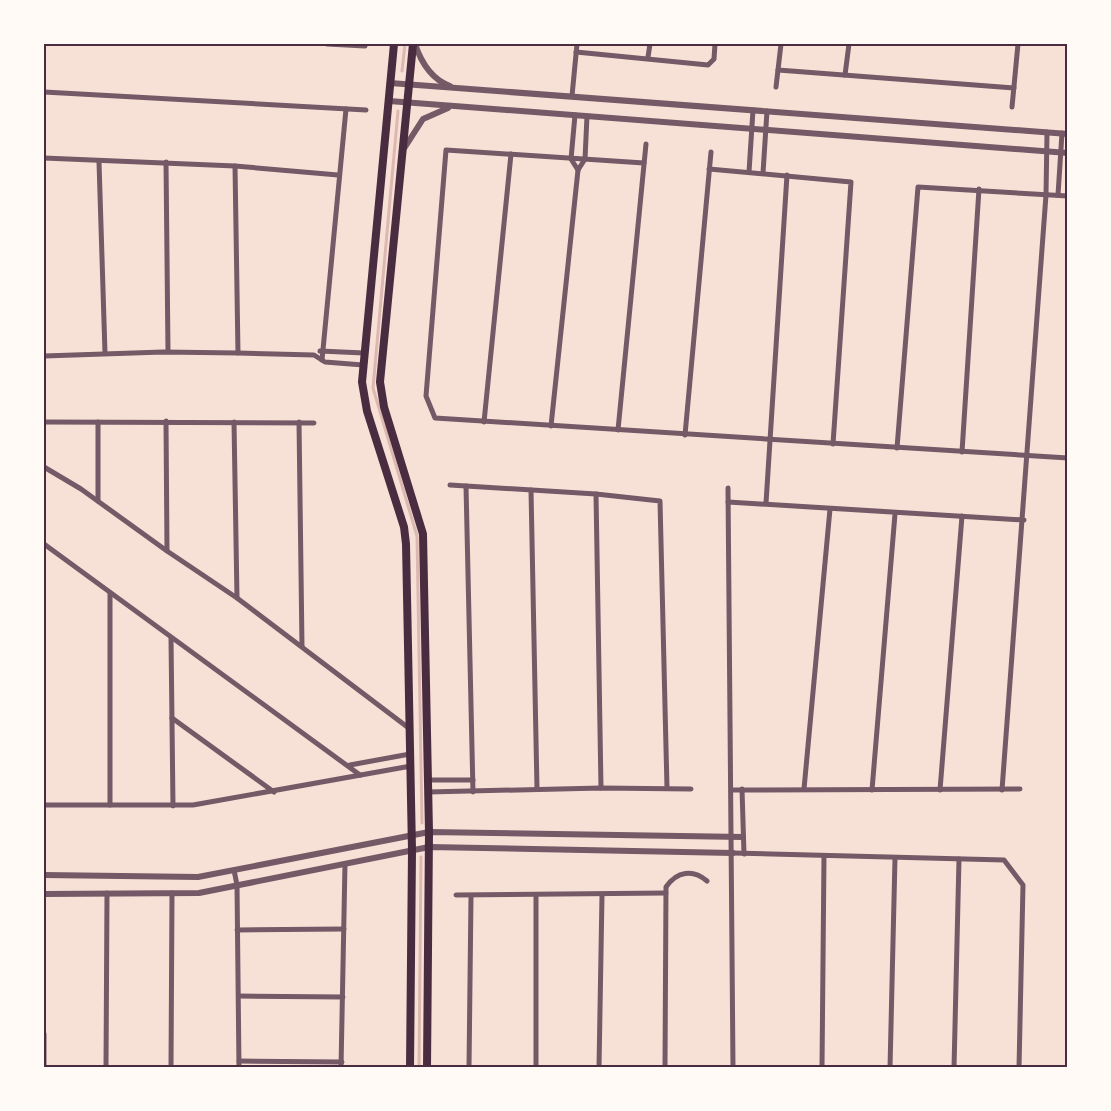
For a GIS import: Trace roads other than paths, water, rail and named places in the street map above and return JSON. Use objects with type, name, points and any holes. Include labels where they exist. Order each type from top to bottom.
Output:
[{"type":"main road","points":[[394,44],[364,353],[363,398],[405,534],[412,836],[410,1068]]},
{"type":"main road","points":[[414,44],[380,381],[384,407],[423,534],[429,832],[427,1068]]},
{"type":"street","points":[[327,44],[365,46]]},
{"type":"street","points":[[414,44],[421,60],[435,78],[456,88]]},
{"type":"street","points":[[572,96],[577,44]]},
{"type":"street","points":[[648,57],[650,44]]},
{"type":"street","points":[[576,51],[712,64],[715,44]]},
{"type":"street","points":[[776,87],[781,44]]},
{"type":"street","points":[[845,75],[849,44]]},
{"type":"street","points":[[1012,107],[1018,44]]},
{"type":"street","points":[[778,70],[1014,88]]},
{"type":"street","points":[[390,83],[1065,134],[1059,195]]},
{"type":"street","points":[[44,92],[366,110]]},
{"type":"street","points":[[389,101],[1064,153]]},
{"type":"street","points":[[402,156],[407,141],[423,119],[433,113],[457,106]]},
{"type":"street","points":[[322,360],[346,109]]},
{"type":"street","points":[[749,172],[753,110]]},
{"type":"street","points":[[763,173],[767,111]]},
{"type":"street","points":[[575,116],[571,159],[578,170]]},
{"type":"street","points":[[551,426],[578,170],[585,159],[587,116]]},
{"type":"street","points":[[1002,790],[1024,520],[1046,195],[1047,132]]},
{"type":"street","points":[[618,430],[646,144]]},
{"type":"street","points":[[644,163],[446,150],[426,396],[435,418],[1068,458]]},
{"type":"street","points":[[685,435],[711,152]]},
{"type":"street","points":[[484,422],[512,154]]},
{"type":"street","points":[[44,158],[99,162],[166,162],[338,175]]},
{"type":"street","points":[[99,162],[105,353]]},
{"type":"street","points":[[166,162],[168,352]]},
{"type":"street","points":[[235,166],[238,353]]},
{"type":"street","points":[[709,169],[851,182],[833,444]]},
{"type":"street","points":[[766,503],[787,175]]},
{"type":"street","points":[[897,447],[918,187],[1068,196]]},
{"type":"street","points":[[962,452],[979,189]]},
{"type":"street","points":[[314,355],[322,350],[364,353]]},
{"type":"street","points":[[44,356],[168,352],[314,355],[322,360],[363,365]]},
{"type":"street","points":[[166,421],[167,551]]},
{"type":"street","points":[[44,422],[314,423]]},
{"type":"street","points":[[98,422],[99,501]]},
{"type":"street","points":[[234,422],[237,598]]},
{"type":"street","points":[[299,422],[302,646]]},
{"type":"street","points":[[44,467],[99,501],[167,551],[237,598],[410,729]]},
{"type":"street","points":[[450,485],[596,494],[660,501],[662,507],[667,788]]},
{"type":"street","points":[[466,486],[473,792]]},
{"type":"street","points":[[728,488],[733,837],[733,1068]]},
{"type":"street","points":[[531,490],[537,789]]},
{"type":"street","points":[[596,494],[601,788]]},
{"type":"street","points":[[728,502],[894,514],[1024,520]]},
{"type":"street","points":[[804,789],[830,509]]},
{"type":"street","points":[[872,790],[894,514]]},
{"type":"street","points":[[940,790],[962,516]]},
{"type":"street","points":[[44,544],[171,638],[350,765],[360,775]]},
{"type":"street","points":[[110,593],[110,805]]},
{"type":"street","points":[[171,638],[174,806]]},
{"type":"street","points":[[172,718],[273,792]]},
{"type":"street","points":[[350,765],[410,754]]},
{"type":"street","points":[[44,805],[174,806],[273,792],[411,766]]},
{"type":"street","points":[[428,780],[473,780]]},
{"type":"street","points":[[428,792],[601,788],[691,789]]},
{"type":"street","points":[[742,789],[744,854]]},
{"type":"street","points":[[732,790],[1020,789]]},
{"type":"street","points":[[44,875],[198,877],[429,832],[743,837]]},
{"type":"street","points":[[44,894],[199,893],[429,847],[1004,860],[1023,885],[1019,1068]]},
{"type":"street","points":[[822,1068],[824,856]]},
{"type":"street","points":[[890,1068],[895,858]]},
{"type":"street","points":[[954,1068],[959,859]]},
{"type":"street","points":[[234,870],[237,885],[239,1064],[342,1065],[345,864]]},
{"type":"street","points":[[665,1068],[666,893],[671,880],[688,872],[696,872],[707,881]]},
{"type":"street","points":[[106,1068],[107,893]]},
{"type":"street","points":[[171,1068],[172,893]]},
{"type":"street","points":[[456,896],[602,896],[666,893]]},
{"type":"street","points":[[470,1068],[471,896]]},
{"type":"street","points":[[536,896],[536,1068]]},
{"type":"street","points":[[599,1068],[602,896]]},
{"type":"street","points":[[237,930],[344,929]]},
{"type":"street","points":[[239,996],[343,997]]},
{"type":"street","points":[[44,1034],[44,1068]]},
{"type":"waterway","points":[[402,71],[405,44]]},
{"type":"waterway","points":[[398,111],[373,388],[417,536],[422,823]]},
{"type":"waterway","points":[[419,1068],[421,857]]}]
